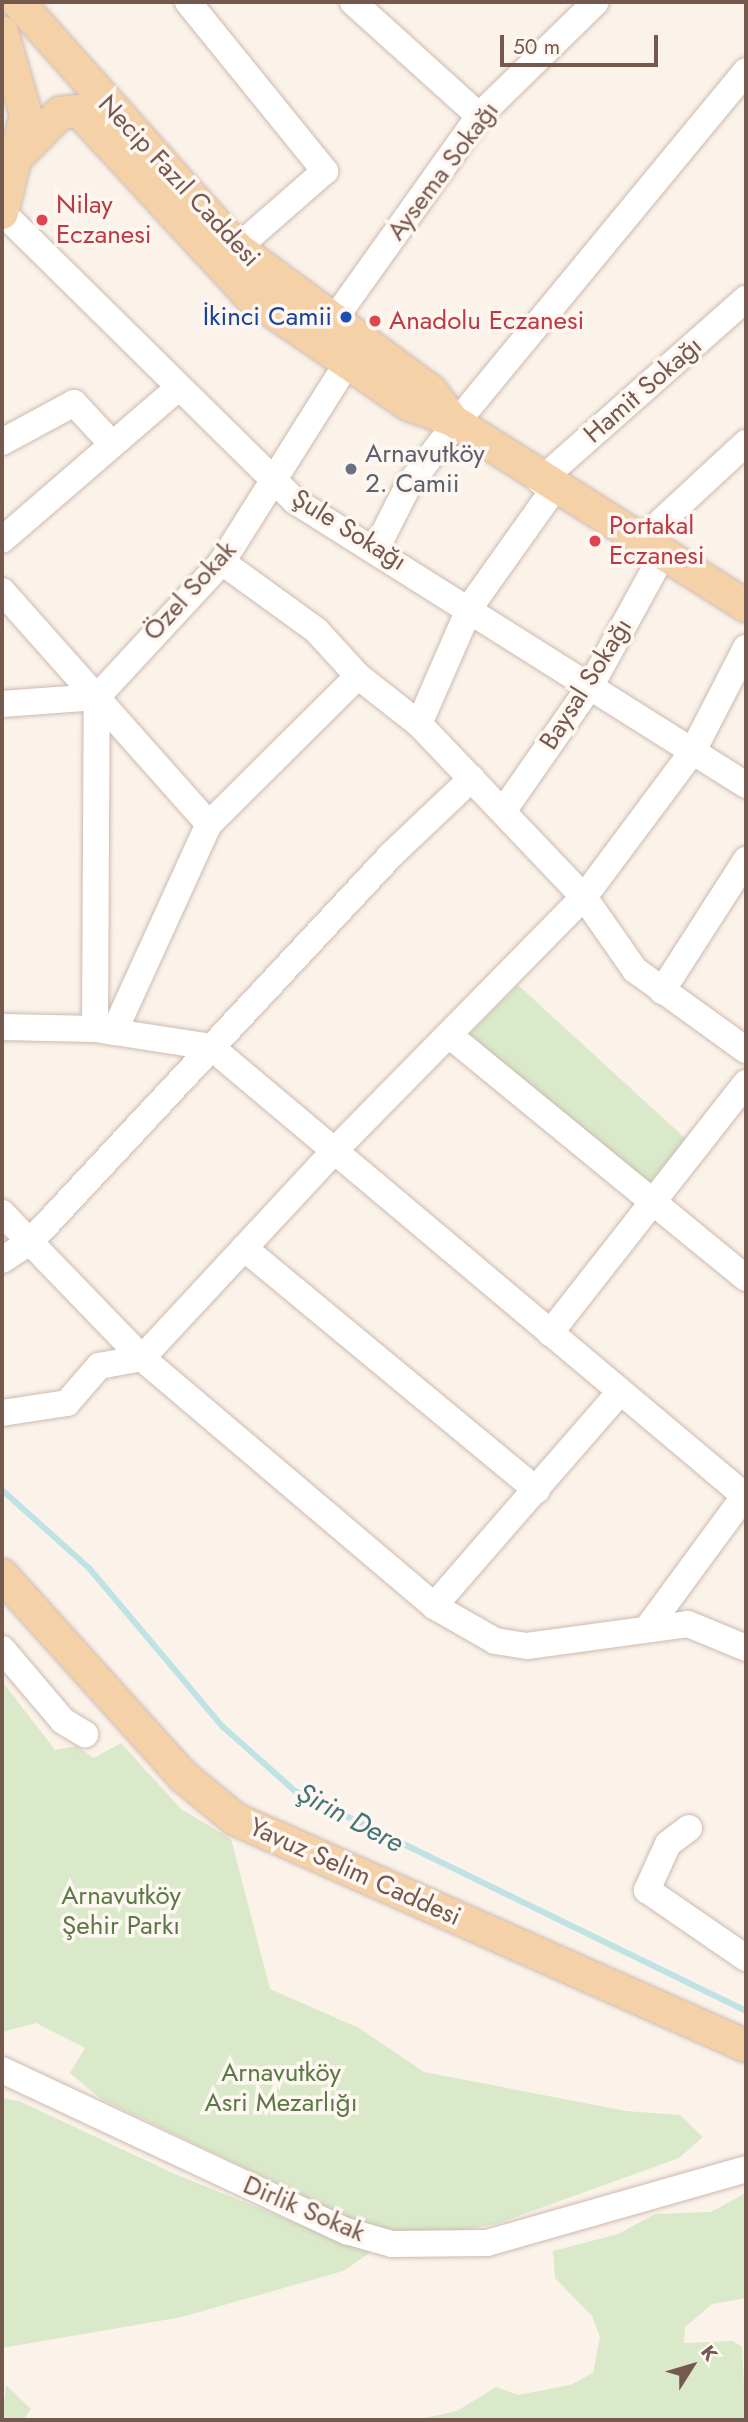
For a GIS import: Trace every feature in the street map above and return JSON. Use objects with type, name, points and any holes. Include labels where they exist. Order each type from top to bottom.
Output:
[{"type":"main road","name":"Necip Fazıl Caddesi","points":[[31,7],[237,248],[432,392],[454,422]]},
{"type":"main road","points":[[2,33],[22,87],[20,154],[2,212]]},
{"type":"main road","name":"Necip Fazıl Caddesi","points":[[20,154],[61,113],[79,111],[219,270],[422,412],[454,422],[547,485],[746,605]]},
{"type":"main road","name":"Yavuz Selim Caddesi","points":[[2,1575],[183,1776],[235,1819],[746,2046]]},
{"type":"street","points":[[188,2],[325,172],[237,248]]},
{"type":"street","points":[[353,2],[479,116]]},
{"type":"street","name":"Aysema Sokağı","points":[[333,321],[479,116],[579,7]]},
{"type":"street","points":[[377,547],[408,486],[454,422],[746,71]]},
{"type":"street","name":"Şule Sokağı","points":[[2,212],[295,501],[377,547],[746,785]]},
{"type":"street","name":"Hamit Sokağı","points":[[419,724],[470,607],[547,485],[746,299]]},
{"type":"street","name":"Özel Sokak","points":[[97,697],[222,562],[348,362]]},
{"type":"street","points":[[2,540],[111,443],[178,388]]},
{"type":"street","points":[[2,442],[74,403],[111,443]]},
{"type":"street","name":"Baysal Sokağı","points":[[504,810],[591,685],[651,549],[746,443]]},
{"type":"street","points":[[222,562],[316,630],[358,676],[419,724],[504,810],[584,897],[635,970],[746,1050]]},
{"type":"street","points":[[7,604],[54,657],[97,697],[209,824]]},
{"type":"street","points":[[2,1413],[67,1403],[99,1366],[142,1358],[335,1150],[584,897],[693,751],[746,648]]},
{"type":"street","points":[[105,1031],[209,824],[358,676]]},
{"type":"street","points":[[2,704],[97,697]]},
{"type":"street","points":[[97,697],[105,1031]]},
{"type":"street","points":[[2,1260],[31,1241],[211,1047],[472,778]]},
{"type":"street","points":[[662,991],[746,860]]},
{"type":"street","points":[[2,1027],[105,1031],[211,1047],[746,1495],[649,1626]]},
{"type":"street","points":[[449,1035],[746,1278]]},
{"type":"street","points":[[550,1333],[654,1205],[746,1083]]},
{"type":"street","points":[[2,1213],[142,1358],[434,1606],[495,1641],[527,1646],[649,1626],[688,1623],[746,1648]]},
{"type":"street","points":[[244,1248],[537,1490]]},
{"type":"street","points":[[434,1606],[620,1392]]},
{"type":"street","points":[[2,1649],[63,1721],[85,1734]]},
{"type":"street","points":[[690,1828],[668,1844],[647,1890],[746,1958]]},
{"type":"street","name":"Dirlik Sokak","points":[[2,2070],[345,2231],[392,2244],[488,2243],[746,2169]]},
{"type":"green space","points":[[518,985],[687,1140],[660,1180],[644,1182],[466,1037]]},
{"type":"green space","name":"Arnavutköy Şehir Parkı","points":[[2,1681],[55,1750],[76,1746],[94,1758],[121,1743],[181,1809],[231,1839],[270,1989],[359,2028],[424,2072],[626,2111],[680,2115],[703,2137],[679,2158],[496,2224],[438,2234],[394,2231],[350,2218],[101,2099],[70,2073],[85,2048],[36,2023],[2,2032]]},
{"type":"green space","name":"Arnavutköy Asri Mezarlığı","points":[[2,2098],[19,2101],[175,2174],[370,2253],[343,2271],[182,2317],[2,2348]]},
{"type":"green space","points":[[746,2193],[746,2298],[712,2304],[685,2327],[684,2343],[733,2341],[742,2347],[746,2420],[416,2420],[457,2411],[496,2387],[518,2395],[570,2385],[593,2373],[600,2337],[592,2316],[555,2278],[553,2251],[618,2234],[655,2214],[711,2212]]},
{"type":"green space","points":[[6,2385],[31,2409],[23,2420],[2,2420]]},
{"type":"waterway","name":"Şirin Dere","points":[[2,1490],[89,1568],[222,1726],[295,1791],[746,2011]]},
{"type":"place","name":"Nilay Eczanesi","points":[[42,220]]},
{"type":"place","name":"İkinci Camii","points":[[346,317]]},
{"type":"place","name":"Anadolu Eczanesi","points":[[375,321]]},
{"type":"place","name":"Arnavutköy 2. Camii","points":[[351,469]]},
{"type":"place","name":"Portakal Eczanesi","points":[[595,541]]}]
